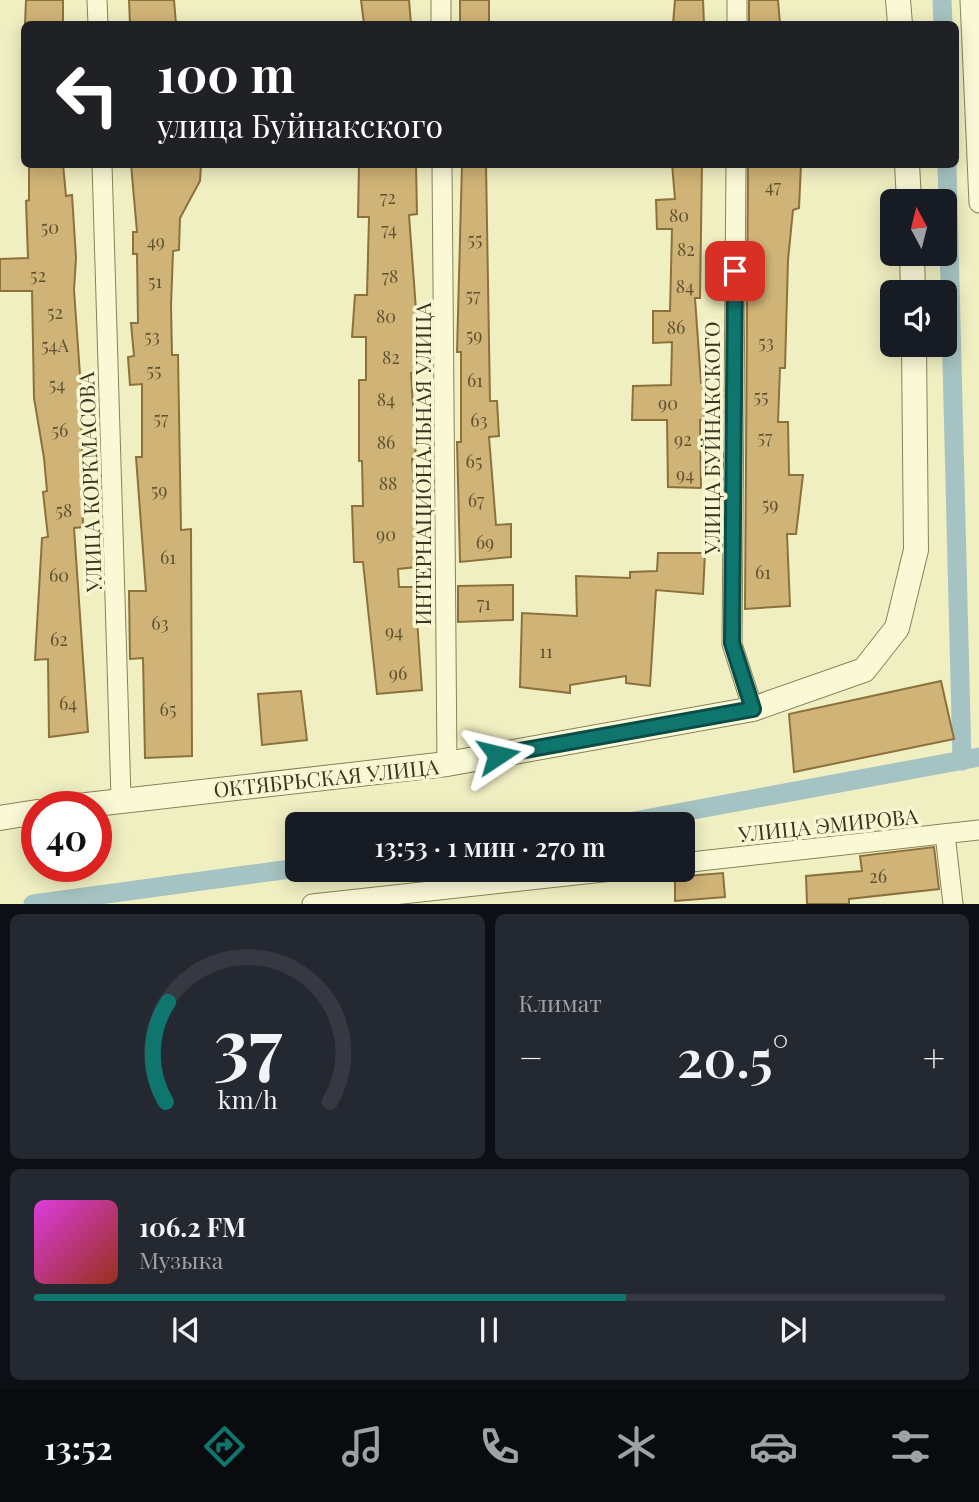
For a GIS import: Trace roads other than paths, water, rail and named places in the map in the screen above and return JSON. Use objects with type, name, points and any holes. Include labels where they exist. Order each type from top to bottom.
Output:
[{"type":"street","points":[[97,0],[98,21]]},
{"type":"street","points":[[441,0],[441,21]]},
{"type":"street","points":[[737,0],[737,21]]},
{"type":"street","points":[[898,0],[900,21]]},
{"type":"street","points":[[970,0],[979,203]]},
{"type":"street","name":"УЛИЦА КОРКМАСОВА","points":[[102,168],[121,799]]},
{"type":"street","name":"ИНТЕРНАЦИОНАЛЬНАЯ УЛИЦА","points":[[442,168],[447,764]]},
{"type":"street","name":"УЛИЦА БУЙНАКСКОГО","points":[[736,168],[732,643],[753,709]]},
{"type":"street","points":[[907,168],[908,189]]},
{"type":"street","name":"ОКТЯБРЬСКАЯ УЛИЦА","points":[[112,800],[447,764],[753,709],[864,670],[897,628],[916,550],[914,357]]},
{"type":"street","points":[[0,818],[21,815]]},
{"type":"street","name":"УЛИЦА ЭМИРОВА","points":[[695,862],[979,830]]},
{"type":"street","points":[[945,834],[953,904]]},
{"type":"street","points":[[312,904],[512,882]]},
{"type":"waterway","points":[[942,0],[943,21]]},
{"type":"waterway","points":[[947,168],[962,761]]},
{"type":"waterway","points":[[683,812],[979,757]]},
{"type":"waterway","points":[[33,904],[285,870]]}]
